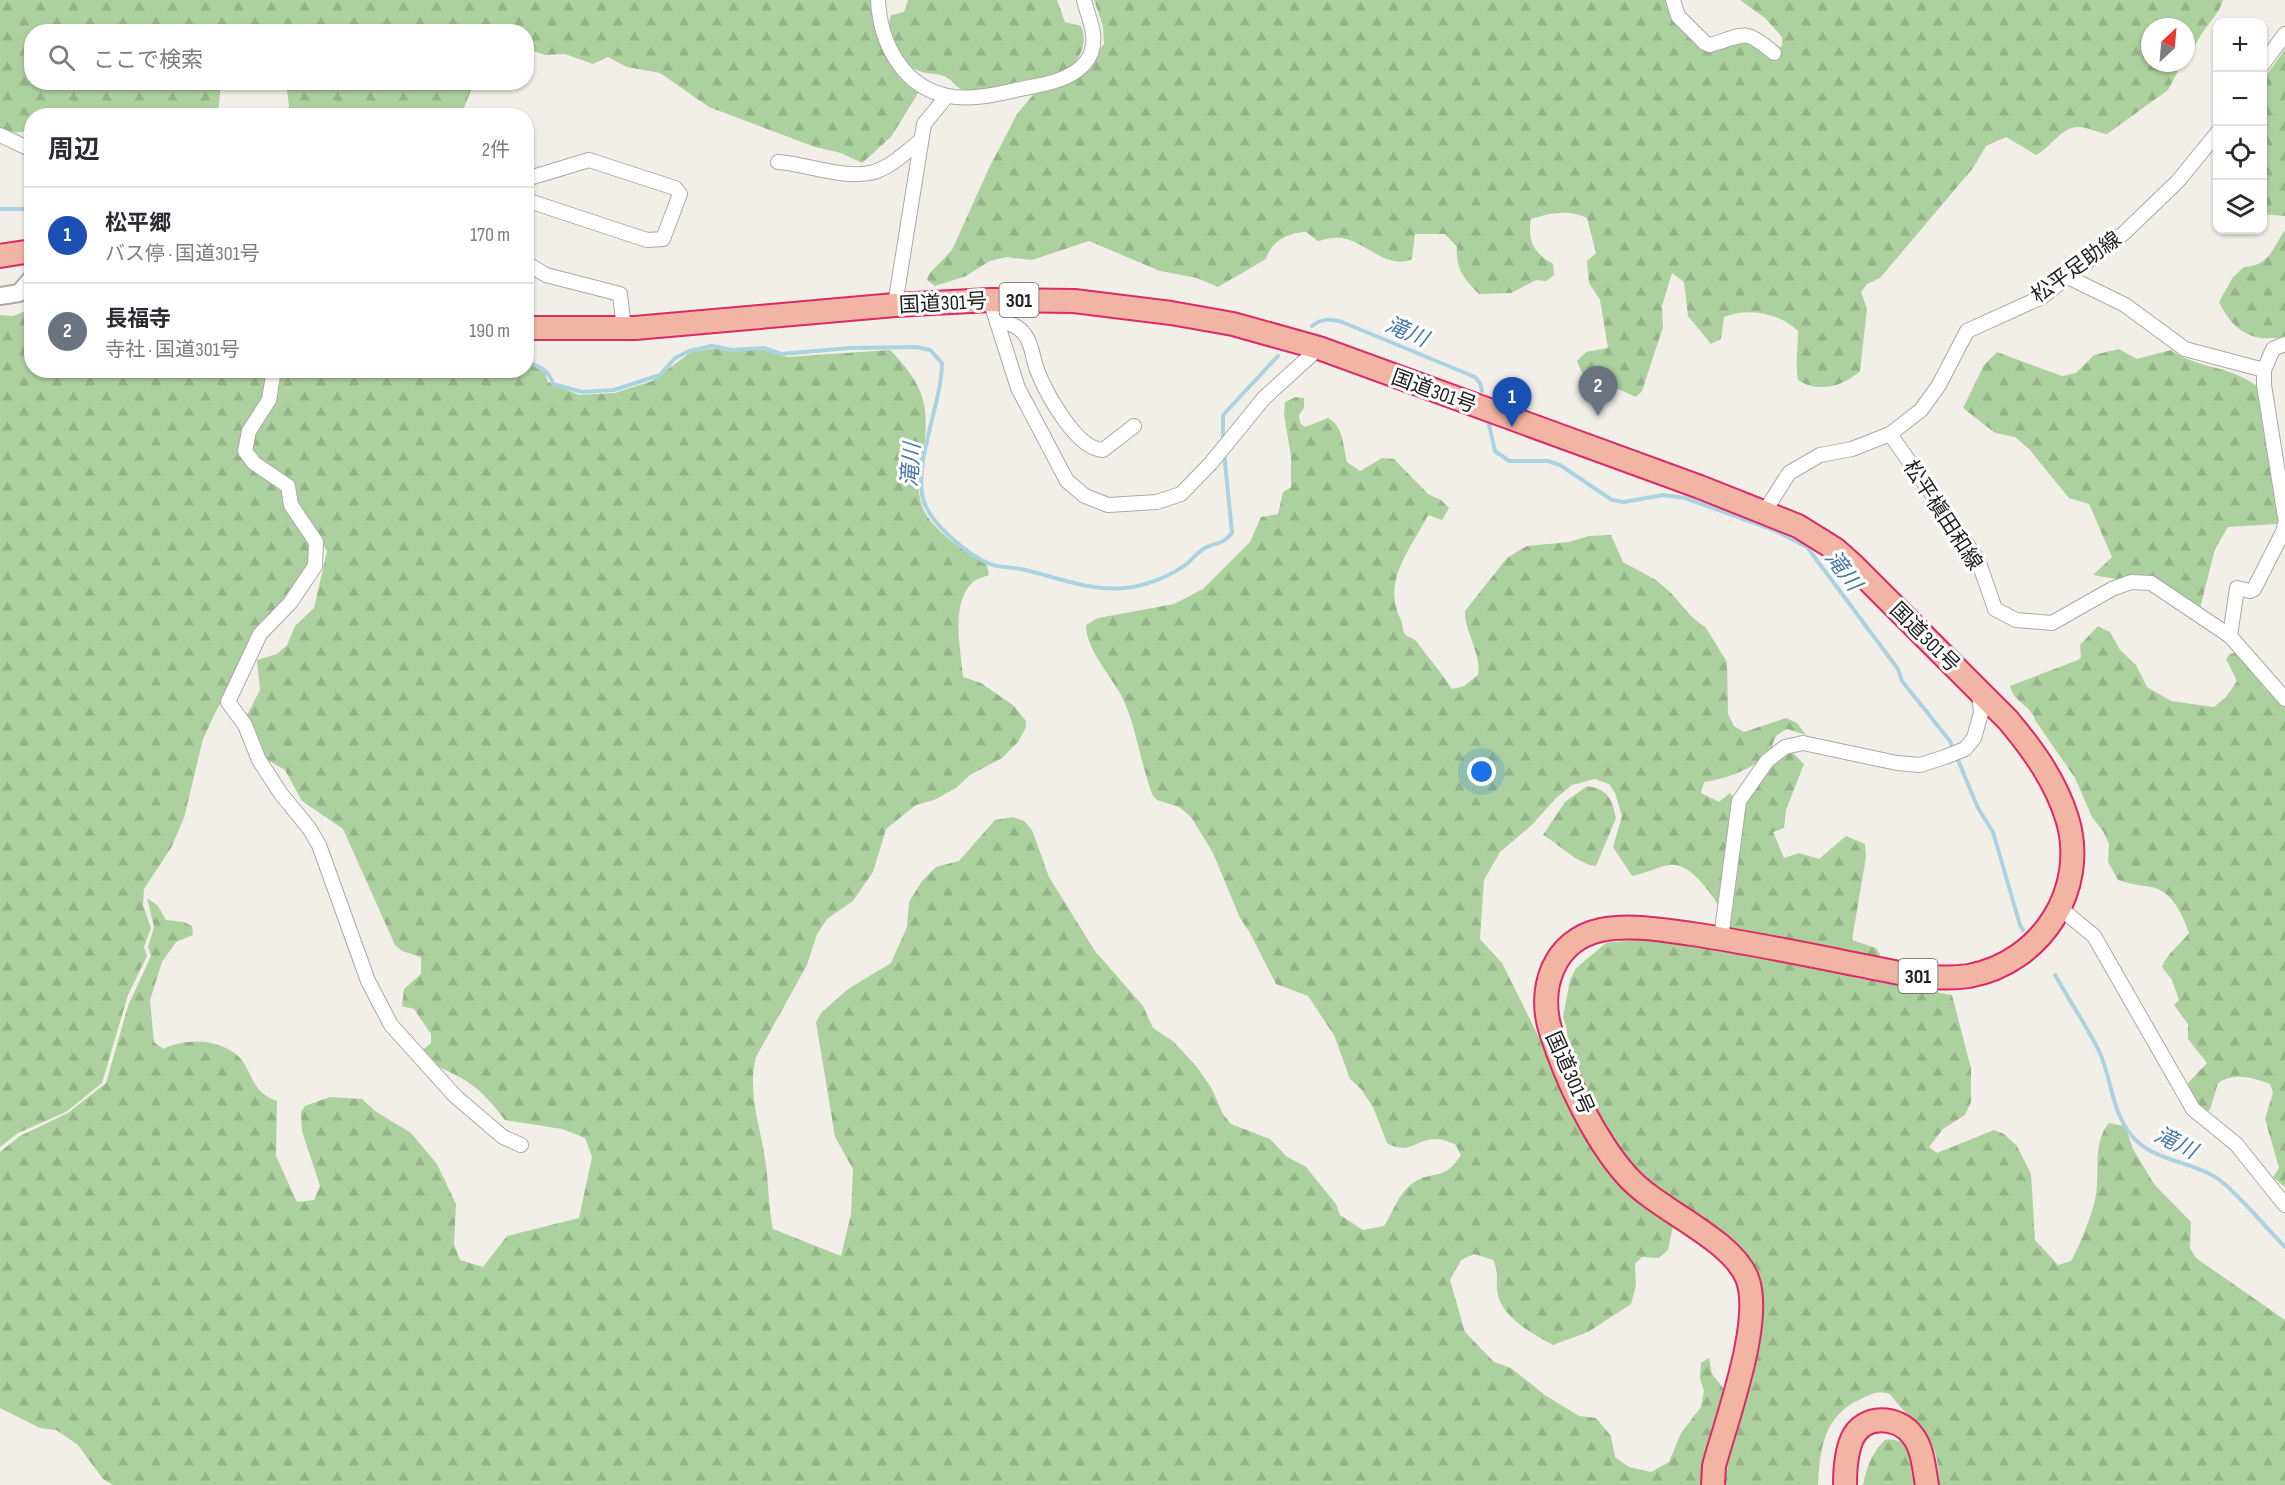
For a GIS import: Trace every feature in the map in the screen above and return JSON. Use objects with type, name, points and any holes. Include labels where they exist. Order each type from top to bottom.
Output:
[{"type":"highway","points":[[0,256],[24,254]]},
{"type":"highway","name":"国道301号","points":[[534,328],[624,328],[896,305],[990,300],[1074,301],[1171,313],[1233,324],[1319,348],[1765,511],[1798,526],[1834,549],[1979,690],[2008,720],[2044,768],[2067,819],[2071,839],[2071,870],[2060,908],[2046,931],[2012,960],[1990,970],[1954,978],[1910,975],[1721,938],[1668,931],[1617,928],[1599,931],[1574,942],[1558,959],[1547,982],[1544,999],[1546,1017],[1559,1058],[1612,1158],[1642,1191],[1727,1253],[1747,1279],[1751,1303],[1750,1332],[1714,1466],[1713,1485]]},
{"type":"highway","points":[[1845,1485],[1852,1437],[1864,1425],[1879,1419],[1892,1420],[1913,1436],[1923,1461],[1927,1485]]},
{"type":"street","points":[[878,0],[887,46],[898,65],[925,87],[948,96],[993,95],[1054,83],[1066,77],[1084,64],[1093,45],[1095,34],[1084,0]]},
{"type":"street","points":[[1673,0],[1678,16],[1705,43],[1713,44],[1743,33],[1754,37],[1774,53]]},
{"type":"street","points":[[2267,58],[2285,34]]},
{"type":"street","points":[[896,305],[924,124],[948,96]]},
{"type":"street","points":[[0,135],[24,146]]},
{"type":"street","name":"松平足助線","points":[[1765,511],[1789,473],[1820,455],[1852,449],[1890,434],[1921,410],[1939,385],[1967,331],[2042,297],[2124,233],[2178,181],[2213,137]]},
{"type":"street","points":[[778,162],[841,172],[873,173],[885,168],[921,141]]},
{"type":"street","points":[[534,176],[589,160],[675,188],[680,194],[663,239],[656,240],[647,240],[534,203]]},
{"type":"street","points":[[534,268],[546,275],[620,294],[624,328]]},
{"type":"street","points":[[2068,277],[2125,305],[2185,349],[2264,370]]},
{"type":"street","points":[[0,296],[19,293],[24,287]]},
{"type":"street","points":[[990,300],[1017,388],[1067,481],[1085,496],[1108,505],[1167,500],[1181,494],[1211,463],[1264,398],[1319,348]]},
{"type":"street","points":[[997,322],[1009,322],[1026,335],[1046,389],[1066,423],[1090,446],[1103,450],[1134,426]]},
{"type":"street","points":[[2285,344],[2273,349],[2264,370],[2264,390],[2285,517]]},
{"type":"street","points":[[272,378],[268,400],[249,431],[245,451],[254,463],[291,491],[291,505],[316,542],[315,566],[290,603],[260,634],[228,702],[245,725],[259,760],[280,794],[309,828],[319,845],[368,981],[391,1025],[455,1096],[503,1137],[521,1145]]},
{"type":"street","name":"松平槇田和線","points":[[1890,434],[1977,560],[1995,609],[2016,620],[2052,623],[2112,589],[2141,581],[2151,584],[2230,636],[2285,699]]},
{"type":"street","points":[[2230,636],[2237,588],[2250,591],[2254,589],[2285,524]]},
{"type":"street","points":[[1721,938],[1741,797],[1767,761],[1785,747],[1803,743],[1920,765],[1955,753],[1970,744],[1978,728],[1981,713],[1979,690]]},
{"type":"street","points":[[2060,908],[2094,936],[2193,1109],[2236,1144],[2285,1205]]},
{"type":"green space","points":[[0,0],[875,0],[877,18],[920,90],[891,137],[862,163],[841,153],[815,147],[709,107],[660,73],[627,67],[608,57],[593,64],[565,54],[545,55],[534,51],[534,24],[24,24],[24,90],[220,90],[219,108],[24,108],[24,132],[0,134]]},
{"type":"green space","points":[[908,0],[1057,0],[1065,22],[1081,26],[1084,35],[1081,53],[1070,67],[1055,77],[1023,80],[986,89],[964,90],[946,77],[911,67],[904,62],[894,48],[889,31],[891,15],[904,12]]},
{"type":"green space","points":[[1094,0],[1670,0],[1703,45],[1743,38],[1773,56],[1782,45],[1782,37],[1765,18],[1740,0],[2223,0],[2195,46],[2195,18],[2141,18],[2141,72],[2177,72],[2168,90],[2107,134],[2082,127],[2073,127],[2062,133],[2036,155],[2006,137],[1986,146],[1973,168],[1880,278],[1867,284],[1861,292],[1867,309],[1860,371],[1853,377],[1838,384],[1822,387],[1798,380],[1798,331],[1782,320],[1763,313],[1743,312],[1724,317],[1721,339],[1711,344],[1688,316],[1684,282],[1672,273],[1662,306],[1663,327],[1642,391],[1636,397],[1582,373],[1577,361],[1586,352],[1608,348],[1600,300],[1589,283],[1587,261],[1596,253],[1587,218],[1580,215],[1552,214],[1531,219],[1530,234],[1533,246],[1553,264],[1554,275],[1546,281],[1536,280],[1511,293],[1479,294],[1459,268],[1457,247],[1445,234],[1415,234],[1412,259],[1403,262],[1387,259],[1343,238],[1318,241],[1306,232],[1299,232],[1281,239],[1268,253],[1266,259],[1218,287],[1197,278],[1160,271],[1089,241],[1032,260],[1006,257],[990,261],[966,276],[935,286],[927,280],[929,274],[952,250],[989,168],[1017,114],[1038,89],[1083,69],[1104,44],[1103,26]]},
{"type":"green space","points":[[2285,49],[2285,216],[2267,214],[2267,74]]},
{"type":"green space","points":[[287,90],[471,90],[464,108],[288,108]]},
{"type":"green space","points":[[2285,230],[2285,340],[2249,335],[2233,324],[2219,302],[2233,277],[2244,267],[2265,260]]},
{"type":"green space","points":[[24,312],[24,378],[269,378],[269,384],[241,443],[264,469],[295,511],[314,559],[217,709],[203,739],[184,818],[171,848],[144,889],[143,905],[151,928],[144,947],[147,956],[128,995],[102,1083],[66,1112],[18,1133],[0,1147],[0,315],[13,316]]},
{"type":"green space","points":[[717,348],[731,352],[757,348],[787,357],[890,350],[903,364],[919,389],[925,414],[926,428],[919,488],[921,503],[939,530],[987,565],[989,575],[972,583],[961,603],[958,628],[963,677],[981,683],[1014,706],[1026,721],[1026,727],[1018,742],[1002,758],[970,775],[956,788],[934,800],[916,805],[886,829],[873,872],[853,901],[827,919],[817,934],[807,965],[756,1057],[753,1083],[755,1108],[763,1146],[773,1229],[841,1256],[851,1214],[853,1169],[835,1137],[816,1022],[822,1012],[848,989],[891,963],[907,927],[909,902],[922,881],[936,867],[959,861],[995,820],[1013,817],[1024,821],[1032,830],[1049,877],[1095,951],[1143,1006],[1153,1028],[1174,1042],[1196,1066],[1211,1087],[1223,1114],[1231,1124],[1270,1139],[1286,1156],[1306,1167],[1336,1204],[1340,1215],[1363,1230],[1384,1226],[1408,1187],[1420,1179],[1449,1169],[1461,1155],[1455,1144],[1439,1139],[1423,1141],[1402,1148],[1387,1143],[1373,1107],[1361,1089],[1350,1079],[1334,1035],[1308,996],[1276,984],[1240,918],[1213,853],[1191,817],[1179,807],[1157,800],[1153,796],[1126,707],[1094,652],[1087,634],[1086,625],[1098,618],[1174,604],[1203,589],[1250,542],[1261,517],[1278,514],[1283,492],[1291,487],[1291,457],[1284,414],[1285,402],[1296,397],[1304,398],[1304,408],[1299,415],[1300,423],[1305,427],[1328,418],[1333,422],[1340,431],[1347,462],[1360,471],[1382,458],[1394,459],[1428,494],[1441,500],[1449,508],[1442,520],[1428,515],[1401,566],[1394,592],[1404,632],[1416,641],[1452,689],[1464,686],[1478,675],[1478,659],[1465,619],[1465,611],[1507,558],[1527,546],[1569,542],[1589,536],[1611,535],[1623,562],[1656,580],[1706,628],[1727,662],[1728,714],[1734,726],[1744,732],[1786,718],[1797,723],[1806,735],[1787,729],[1775,738],[1773,752],[1757,763],[1732,775],[1704,782],[1701,793],[1719,802],[1730,793],[1736,799],[1721,909],[1700,880],[1685,868],[1677,865],[1669,865],[1632,876],[1613,847],[1622,816],[1615,793],[1609,784],[1595,779],[1572,785],[1556,798],[1532,825],[1500,852],[1484,880],[1480,939],[1502,963],[1575,1110],[1653,1211],[1673,1226],[1668,1250],[1659,1258],[1642,1257],[1635,1264],[1636,1285],[1631,1304],[1588,1332],[1553,1345],[1519,1324],[1504,1309],[1497,1291],[1497,1272],[1493,1260],[1474,1254],[1461,1260],[1450,1280],[1465,1332],[1494,1362],[1511,1368],[1545,1395],[1579,1416],[1596,1418],[1611,1436],[1615,1457],[1629,1467],[1651,1472],[1669,1462],[1681,1433],[1701,1407],[1704,1391],[1700,1379],[1701,1363],[1709,1358],[1712,1374],[1724,1389],[1702,1485],[113,1485],[103,1479],[78,1445],[56,1430],[40,1428],[0,1408],[0,1152],[20,1136],[68,1113],[106,1083],[128,1006],[151,956],[148,947],[154,927],[147,898],[158,906],[166,920],[184,922],[192,926],[193,935],[176,942],[162,962],[150,1000],[154,1042],[163,1049],[181,1043],[211,1043],[230,1050],[238,1056],[257,1087],[268,1097],[277,1101],[276,1156],[297,1202],[314,1200],[320,1186],[302,1131],[301,1112],[305,1106],[330,1097],[362,1099],[375,1111],[411,1133],[437,1164],[456,1204],[454,1244],[460,1260],[483,1267],[507,1236],[579,1218],[592,1157],[585,1138],[562,1129],[505,1120],[488,1099],[473,1086],[418,1054],[431,1043],[431,1034],[414,1009],[402,1006],[404,989],[421,974],[421,957],[402,951],[395,945],[343,829],[302,801],[285,770],[266,759],[246,717],[260,690],[257,660],[277,654],[287,645],[295,626],[314,608],[327,551],[295,503],[248,450],[274,378],[534,378],[534,366],[545,373],[548,382],[579,395],[615,393],[652,381],[691,352]]},
{"type":"green space","points":[[2119,349],[2137,359],[2171,350],[2192,361],[2238,375],[2258,387],[2281,511],[2277,524],[2228,527],[2215,549],[2200,608],[2134,578],[2116,579],[2093,575],[2112,557],[2089,504],[2069,498],[2029,449],[2015,437],[1995,433],[1963,408],[1984,365],[1997,352],[2062,376],[2076,373],[2094,355]]},
{"type":"green space","points":[[2098,626],[2110,632],[2120,650],[2136,665],[2147,687],[2171,701],[2214,707],[2226,697],[2237,681],[2226,659],[2230,654],[2240,652],[2253,666],[2264,688],[2285,705],[2285,1187],[2273,1177],[2279,1168],[2265,1119],[2273,1093],[2270,1084],[2250,1078],[2231,1078],[2218,1083],[2210,1110],[2203,1110],[2195,1102],[2188,1083],[2207,1063],[2188,1039],[2188,1024],[2174,1005],[2179,1000],[2172,980],[2162,967],[2170,954],[2189,933],[2180,912],[2171,898],[2158,889],[2118,880],[2108,862],[2109,844],[2103,831],[2092,817],[2075,778],[2033,715],[2018,700],[2010,686],[2078,660],[2081,657],[2080,645]]},
{"type":"green space","points":[[1792,752],[1804,764],[1786,810],[1784,828],[1773,832],[1784,858],[1799,853],[1819,859],[1846,836],[1865,844],[1866,857],[1852,940],[1876,948],[1880,954],[1878,959],[1725,930],[1742,803],[1768,767]]},
{"type":"green space","points":[[1587,786],[1594,787],[1608,796],[1616,818],[1596,866],[1576,858],[1543,835],[1565,802]]},
{"type":"green space","points":[[1648,939],[1855,974],[1855,978],[1952,995],[1971,1068],[1971,1102],[1965,1115],[1943,1129],[1929,1147],[1937,1153],[1994,1130],[2004,1134],[2017,1146],[2031,1174],[2035,1240],[2058,1265],[2071,1261],[2091,1214],[2097,1190],[2098,1150],[2103,1131],[2109,1123],[2125,1126],[2133,1149],[2154,1184],[2191,1222],[2190,1248],[2196,1258],[2285,1320],[2285,1485],[1939,1485],[1938,1467],[1931,1442],[1890,1394],[1879,1393],[1850,1405],[1832,1423],[1820,1458],[1818,1485],[1724,1485],[1761,1290],[1757,1269],[1745,1257],[1648,1185],[1617,1150],[1568,1057],[1567,1030],[1563,1017],[1570,980],[1576,968],[1606,943]]},
{"type":"green space","points":[[1885,1440],[1901,1442],[1906,1447],[1913,1460],[1919,1485],[1863,1485],[1871,1460]]},
{"type":"waterway","name":"滝川","points":[[0,209],[24,209]]},
{"type":"waterway","name":"滝川","points":[[1312,326],[1326,320],[1342,322],[1475,377],[1482,391]]},
{"type":"waterway","name":"滝川","points":[[534,365],[546,372],[553,384],[582,392],[614,390],[660,375],[675,358],[689,351],[712,346],[732,350],[764,348],[781,354],[849,348],[917,347],[930,350],[942,363],[938,397],[924,453],[922,471],[921,487],[928,511],[952,538],[981,560],[997,566],[1021,569],[1099,588],[1125,588],[1158,580],[1181,568],[1203,549],[1222,542],[1232,533],[1224,452]]},
{"type":"waterway","name":"滝川","points":[[1223,442],[1223,415],[1278,356]]},
{"type":"waterway","name":"滝川","points":[[1489,424],[1495,451],[1509,461],[1548,461],[1560,465],[1612,500],[1624,502],[1663,495],[1685,498],[1774,530],[1807,547],[1898,669],[1902,681],[1950,741],[1978,808],[1993,832],[2023,930]]},
{"type":"waterway","name":"滝川","points":[[2055,975],[2099,1051],[2116,1106],[2132,1136],[2151,1151],[2211,1174],[2221,1181],[2285,1247]]},
{"type":"place","name":"長福寺","points":[[1598,416]]},
{"type":"place","name":"松平郷","points":[[1512,427]]}]
